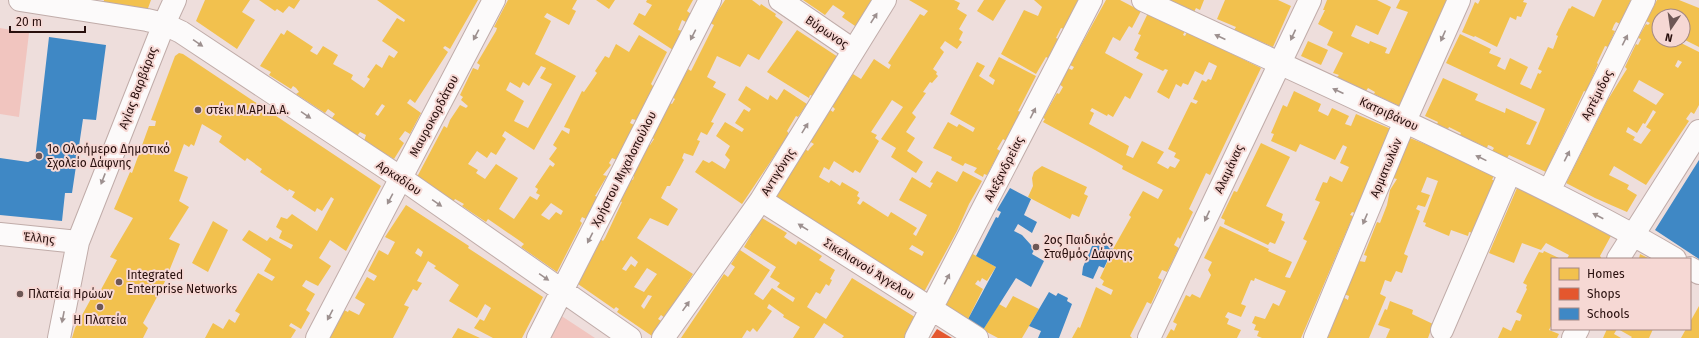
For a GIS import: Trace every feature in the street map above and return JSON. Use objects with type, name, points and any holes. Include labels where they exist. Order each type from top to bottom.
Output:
[{"type":"street","name":"Αγίας Βαρβάρας","points":[[59,338],[78,242],[164,24],[175,0]]},
{"type":"street","name":"Μαυροκορδάτου","points":[[317,338],[494,0]]},
{"type":"street","name":"Χρήστου Μιχαλοπούλου","points":[[538,338],[710,0]]},
{"type":"street","name":"Βύρωνος","points":[[780,0],[853,50]]},
{"type":"street","name":"Αντιγόνης","points":[[663,338],[761,200],[885,0]]},
{"type":"street","name":"Αλεξανδρείας","points":[[916,338],[1092,0]]},
{"type":"street","name":"Κατριβάνου","points":[[1143,0],[1405,121],[1510,172],[1632,234],[1673,258]]},
{"type":"street","name":"Αλαμάνας","points":[[1149,338],[1310,0]]},
{"type":"street","name":"Αρματωλών","points":[[1315,338],[1405,121],[1459,0]]},
{"type":"street","name":"Αρτέμιδος","points":[[1549,191],[1644,0]]},
{"type":"street","name":"Αρκαδίου","points":[[29,1],[147,20],[164,24],[181,32],[401,178],[630,338]]},
{"type":"street","points":[[1619,258],[1632,234],[1699,131]]},
{"type":"street","points":[[1442,330],[1510,172]]},
{"type":"street","name":"Σικελιανού Άγγελου","points":[[761,200],[977,338]]},
{"type":"street","name":"Έλλης","points":[[0,234],[78,242]]},
{"type":"shaded area","points":[[0,28],[29,33],[19,117],[0,114]]},
{"type":"shaded area","points":[[560,315],[595,338],[548,338]]},
{"type":"building: Homes","points":[[104,0],[151,0],[147,11],[103,4]]},
{"type":"building: Homes","points":[[205,0],[250,0],[242,12],[255,20],[237,49],[196,21]]},
{"type":"building: Homes","points":[[259,0],[300,0],[294,9],[289,6],[283,13],[277,9],[275,11]]},
{"type":"building: Homes","points":[[377,0],[478,0],[450,49],[445,46],[443,48],[448,52],[415,103],[410,99],[407,103],[421,113],[410,134],[405,131],[399,139],[404,143],[394,159],[364,141],[366,135],[360,132],[357,136],[332,118],[335,114],[328,109],[325,113],[296,94],[299,92],[296,88],[293,86],[291,89],[269,75],[271,72],[260,66],[281,33],[284,35],[287,30],[313,47],[310,51],[317,55],[323,46],[338,55],[333,64],[353,75],[351,79],[364,88],[370,79],[367,77],[376,64],[382,68],[389,55],[394,58],[398,52],[382,41],[397,18],[404,22],[405,20]],"holes":[[[382,104],[385,106],[378,116],[375,114]]]},
{"type":"building: Homes","points":[[508,0],[577,0],[572,9],[576,11],[569,25],[547,13],[544,17],[551,21],[535,54],[576,76],[534,150],[505,131],[502,136],[506,139],[496,155],[491,152],[487,158],[477,151],[468,164],[478,170],[476,173],[485,179],[496,164],[518,178],[499,209],[514,219],[530,196],[537,200],[540,195],[536,193],[538,189],[535,187],[550,165],[553,167],[555,164],[549,159],[557,148],[553,145],[562,130],[569,134],[570,129],[564,127],[582,91],[584,92],[597,73],[595,71],[605,56],[609,58],[616,44],[629,52],[639,35],[667,52],[651,84],[654,87],[636,120],[632,119],[630,123],[634,125],[617,160],[612,158],[609,163],[611,165],[603,175],[607,176],[595,196],[598,197],[586,219],[582,217],[580,221],[582,223],[557,272],[521,247],[524,244],[488,219],[486,222],[462,206],[464,204],[455,199],[453,202],[417,177],[444,126],[447,128],[450,120],[460,105],[466,108],[468,106],[461,100],[463,97],[460,95],[473,68],[478,70],[480,65],[477,63],[496,31],[497,28],[494,27]],"holes":[[[541,66],[546,68],[540,78],[552,84],[528,128],[514,121],[524,101],[506,90],[510,82],[520,88],[523,82],[529,86]],[[551,203],[563,211],[561,215],[556,212],[549,220],[541,215]]]},
{"type":"building: Homes","points":[[596,0],[615,0],[609,9]]},
{"type":"building: Homes","points":[[647,0],[693,0],[687,11],[691,14],[686,22],[682,20],[678,30],[683,31],[673,50],[633,24],[639,13],[645,16],[652,5],[646,2]]},
{"type":"building: Homes","points":[[725,0],[752,0],[776,14],[775,16],[783,22],[759,60],[748,54],[740,67],[717,56],[707,77],[716,82],[713,87],[726,94],[711,122],[714,123],[707,135],[701,132],[697,140],[700,141],[693,156],[684,153],[682,158],[684,160],[670,186],[667,186],[661,198],[678,209],[668,226],[650,218],[637,238],[693,274],[665,318],[661,315],[658,319],[663,322],[652,336],[617,312],[619,309],[616,307],[614,309],[578,284],[600,239],[603,241],[605,238],[622,202],[618,200],[631,179],[633,180],[634,176],[631,174],[647,143],[650,145],[654,139],[650,136],[668,102],[672,104],[675,99],[672,97],[688,69],[691,71],[714,25],[710,23]],"holes":[[[631,256],[638,262],[635,267],[631,264],[626,271],[622,269]],[[647,268],[657,274],[644,292],[634,287]],[[648,295],[652,296],[644,309],[641,306]]]},
{"type":"building: Homes","points":[[803,0],[876,0],[873,5],[870,3],[863,14],[866,16],[858,28],[842,17],[845,13],[833,5],[825,15]]},
{"type":"building: Homes","points":[[909,0],[954,0],[960,3],[957,9],[967,15],[959,29],[963,32],[959,40],[962,42],[957,49],[945,41],[940,48],[944,52],[933,69],[937,72],[936,74],[938,76],[932,83],[930,82],[923,92],[926,93],[912,113],[916,117],[906,132],[915,138],[907,151],[923,162],[916,173],[891,157],[896,148],[881,139],[903,107],[892,100],[871,132],[877,135],[875,138],[879,141],[860,173],[855,170],[853,173],[834,161],[829,170],[824,167],[819,177],[829,183],[831,180],[840,186],[842,182],[859,192],[857,196],[860,198],[857,203],[860,205],[863,201],[888,217],[891,212],[917,228],[913,234],[916,236],[927,215],[899,200],[912,177],[930,188],[933,183],[930,182],[937,171],[957,182],[963,171],[982,181],[923,294],[773,200],[805,149],[808,151],[814,144],[809,141],[829,109],[833,112],[835,109],[832,106],[853,74],[861,79],[874,59],[889,69],[891,65],[888,63],[920,14],[924,16],[928,11]],"holes":[[[912,245],[924,252],[922,256],[909,249]]]},
{"type":"building: Homes","points":[[984,0],[1006,0],[993,21],[977,11]]},
{"type":"building: Homes","points":[[1034,0],[1081,0],[1064,29],[1061,28],[1056,38],[1061,40],[1050,59],[1046,57],[1036,74],[1001,54],[1024,10],[1038,16],[1042,7]]},
{"type":"building: Homes","points":[[1106,0],[1120,0],[1141,11],[1132,28],[1129,26],[1120,41],[1113,37],[1105,53],[1143,74],[1130,99],[1125,96],[1113,117],[1108,114],[1107,116],[1092,108],[1090,111],[1094,113],[1089,124],[1129,146],[1126,155],[1133,158],[1142,141],[1164,152],[1157,163],[1168,169],[1170,166],[1175,168],[1180,160],[1174,157],[1176,153],[1168,149],[1191,102],[1196,104],[1198,101],[1193,99],[1202,80],[1206,82],[1208,79],[1211,80],[1217,66],[1209,62],[1203,75],[1195,71],[1188,85],[1183,83],[1181,87],[1176,84],[1169,99],[1157,92],[1168,70],[1165,69],[1163,71],[1136,58],[1139,53],[1134,50],[1141,35],[1138,34],[1148,13],[1185,31],[1183,35],[1185,36],[1187,32],[1261,68],[1210,175],[1206,173],[1189,209],[1193,212],[1180,239],[1178,237],[1174,245],[1179,248],[1167,272],[1162,270],[1158,278],[1162,280],[1151,304],[1147,302],[1130,336],[1132,338],[1072,338],[1078,327],[1080,328],[1096,287],[1111,295],[1113,290],[1102,285],[1104,281],[1100,278],[1112,252],[1116,255],[1118,251],[1113,249],[1131,217],[1129,215],[1143,191],[1158,199],[1163,190],[1122,169],[1123,166],[1043,122],[1045,119],[1043,118],[1057,93],[1059,94],[1063,87],[1059,84],[1068,68],[1072,70],[1074,67],[1070,65]]},
{"type":"building: Homes","points":[[1168,0],[1204,0],[1200,10],[1196,8],[1194,12]]},
{"type":"building: Homes","points":[[1225,0],[1278,0],[1291,6],[1273,47],[1234,30],[1236,27],[1217,19]]},
{"type":"building: Homes","points":[[1327,0],[1377,0],[1391,7],[1378,35],[1356,25],[1351,36],[1369,44],[1370,41],[1387,48],[1385,53],[1389,54],[1408,12],[1396,8],[1400,0],[1449,0],[1401,107],[1374,94],[1375,92],[1368,88],[1366,91],[1337,77],[1339,75],[1333,73],[1343,53],[1327,45],[1333,32],[1318,24],[1325,10],[1323,10]]},
{"type":"building: Homes","points":[[1480,0],[1524,0],[1523,2],[1527,3],[1521,17],[1517,16],[1516,20],[1510,17],[1497,47],[1475,36],[1474,37],[1462,32],[1475,2],[1478,4]]},
{"type":"building: Homes","points":[[1602,0],[1631,0],[1620,24],[1616,22],[1614,25],[1612,30],[1615,31],[1608,47],[1605,46],[1586,92],[1584,91],[1546,172],[1509,155],[1507,158],[1492,151],[1494,148],[1491,146],[1488,145],[1487,148],[1460,135],[1461,133],[1449,127],[1448,129],[1437,124],[1438,122],[1425,116],[1443,78],[1478,94],[1475,100],[1505,113],[1506,108],[1537,122],[1526,144],[1530,145],[1545,109],[1446,63],[1460,34],[1491,49],[1489,53],[1501,58],[1497,66],[1505,70],[1510,58],[1528,67],[1520,84],[1531,89],[1538,73],[1540,74],[1542,71],[1538,69],[1548,47],[1553,49],[1558,36],[1556,35],[1569,8],[1570,9],[1572,6],[1594,17]]},
{"type":"building: Homes","points":[[1657,0],[1679,0],[1699,8],[1699,47],[1691,43],[1691,8],[1653,8]]},
{"type":"building: Homes","points":[[1651,11],[1651,48],[1691,48],[1699,52],[1699,105],[1694,114],[1691,112],[1686,119],[1689,121],[1646,185],[1614,166],[1609,175],[1629,185],[1627,189],[1637,195],[1627,212],[1566,183],[1607,101],[1627,69],[1625,67],[1636,44],[1638,45],[1641,39],[1638,38],[1646,24],[1648,25],[1650,23],[1646,21]],"holes":[[[1678,60],[1682,62],[1678,68],[1675,66]],[[1639,80],[1664,94],[1656,105],[1633,91]],[[1653,110],[1656,112],[1646,127],[1651,130],[1641,144],[1633,140],[1635,137],[1626,132],[1628,127],[1637,133],[1643,123],[1645,124]]]},
{"type":"building: Homes","points":[[797,30],[838,57],[813,96],[810,95],[809,98],[767,72]]},
{"type":"building: Homes","points":[[1308,41],[1328,50],[1321,65],[1301,56]]},
{"type":"building: Homes","points":[[179,53],[183,54],[381,186],[346,251],[330,240],[319,258],[331,266],[318,286],[306,280],[302,286],[315,294],[306,310],[310,313],[301,329],[291,323],[289,326],[296,330],[291,338],[205,338],[213,323],[223,329],[229,319],[235,323],[240,314],[235,311],[258,273],[272,281],[275,277],[264,271],[271,259],[242,240],[249,230],[267,241],[270,237],[291,249],[293,245],[279,238],[282,231],[276,227],[281,217],[287,219],[292,214],[317,231],[334,199],[331,197],[322,211],[317,208],[315,212],[292,197],[295,192],[289,189],[288,191],[260,172],[262,169],[247,158],[245,161],[219,142],[222,136],[202,124],[194,146],[191,144],[189,147],[184,144],[174,171],[188,177],[179,201],[189,207],[169,239],[180,244],[163,286],[143,323],[148,328],[143,338],[72,338],[75,328],[93,295],[97,297],[117,260],[110,257],[133,218],[114,209],[130,172],[132,173],[149,126],[155,126],[156,121],[151,120],[175,56]]},
{"type":"building: Homes","points":[[999,57],[1036,76],[1018,111],[1021,112],[1006,141],[1003,139],[997,149],[1000,151],[987,175],[984,174],[983,177],[974,172],[977,168],[965,163],[963,166],[951,160],[952,157],[933,148],[948,122],[957,127],[959,124],[973,132],[975,128],[950,114],[977,62],[985,66],[979,76],[993,85],[995,80],[989,76]]},
{"type":"building: Homes","points":[[746,86],[768,100],[770,95],[777,100],[784,89],[807,104],[798,117],[796,116],[787,131],[789,134],[742,204],[695,172],[703,160],[709,163],[712,161],[725,169],[730,160],[725,155],[730,146],[716,136],[725,122],[742,132],[744,129],[735,123],[744,109],[749,112],[751,109],[738,100]]},
{"type":"building: Homes","points":[[1294,91],[1321,104],[1318,111],[1328,116],[1332,108],[1349,116],[1345,124],[1351,126],[1356,114],[1391,129],[1355,213],[1352,212],[1350,215],[1353,216],[1301,338],[1262,338],[1257,336],[1259,331],[1254,330],[1256,325],[1252,323],[1255,316],[1265,319],[1273,303],[1279,306],[1286,291],[1255,278],[1254,281],[1251,280],[1241,304],[1246,306],[1241,317],[1228,312],[1225,317],[1229,319],[1227,324],[1241,330],[1237,338],[1166,338],[1171,329],[1174,331],[1177,324],[1173,322],[1186,295],[1190,297],[1192,294],[1200,298],[1211,275],[1208,270],[1212,262],[1204,258],[1220,226],[1269,249],[1268,251],[1292,262],[1285,277],[1290,278],[1307,241],[1303,239],[1320,202],[1315,200],[1323,182],[1327,183],[1330,176],[1342,182],[1349,167],[1340,163],[1347,147],[1343,145],[1335,160],[1300,144],[1296,152],[1271,141],[1274,134],[1271,133],[1283,105],[1287,107]]},
{"type":"building: Homes","points":[[1410,138],[1450,154],[1494,175],[1492,180],[1495,180],[1473,233],[1469,232],[1468,236],[1451,230],[1449,236],[1425,226],[1426,223],[1423,222],[1438,181],[1427,177],[1421,192],[1430,195],[1425,207],[1418,205],[1416,209],[1420,211],[1404,254],[1408,256],[1402,273],[1396,271],[1391,282],[1385,280],[1380,294],[1386,297],[1369,338],[1323,338],[1325,334],[1329,335],[1343,297],[1348,300],[1349,296],[1344,294],[1359,261],[1365,262],[1367,256],[1364,255],[1377,222],[1380,223],[1387,205],[1390,190],[1397,179],[1393,178]]},
{"type":"building: Homes","points":[[1261,143],[1290,157],[1266,206],[1283,214],[1281,220],[1285,222],[1275,244],[1270,242],[1268,245],[1224,224],[1225,220],[1221,218],[1234,191],[1237,192]]},
{"type":"building: Homes","points":[[1042,166],[1087,187],[1084,194],[1088,196],[1079,217],[1072,214],[1070,219],[1028,197],[1033,186],[1032,178],[1034,172]]},
{"type":"building: Homes","points":[[1517,188],[1542,198],[1612,234],[1600,256],[1601,258],[1568,258],[1569,255],[1546,243],[1541,250],[1522,243],[1514,263],[1489,253]]},
{"type":"building: Homes","points":[[406,205],[543,297],[522,338],[493,338],[474,328],[480,319],[484,321],[491,308],[485,304],[477,318],[449,301],[459,285],[434,268],[436,266],[428,261],[417,281],[422,283],[417,291],[413,289],[404,305],[409,307],[393,338],[329,338],[344,310],[348,312],[349,310],[359,315],[365,304],[355,298],[367,277],[374,281],[377,276],[368,271],[379,250],[388,255],[395,242],[385,237]],"holes":[[[418,248],[423,252],[421,257],[415,253]]]},
{"type":"building: Homes","points":[[759,218],[761,220],[762,218],[787,233],[784,237],[796,245],[798,241],[822,256],[819,260],[835,270],[830,279],[832,280],[829,286],[826,284],[820,294],[816,292],[807,307],[826,319],[852,278],[918,319],[906,338],[842,338],[844,336],[824,323],[814,338],[793,338],[800,327],[783,317],[784,315],[769,304],[767,308],[772,311],[757,332],[753,328],[750,332],[747,330],[742,338],[681,338],[724,274],[728,277],[735,267],[731,264],[740,250],[770,270],[754,294],[763,300],[772,288],[793,302],[795,298],[777,287],[780,283],[770,277],[776,267],[744,247],[751,235],[749,234]]},
{"type":"building: Homes","points":[[213,221],[228,230],[208,272],[192,263]]},
{"type":"building: Homes","points":[[1544,251],[1559,258],[1551,258],[1551,326],[1549,330],[1559,334],[1557,338],[1498,338],[1503,327],[1511,331],[1516,320],[1520,321],[1522,315],[1516,312],[1527,289],[1527,285],[1523,283],[1539,252],[1543,253]]},
{"type":"building: Homes","points":[[971,253],[996,267],[987,281],[982,278],[980,282],[978,280],[975,284],[983,289],[967,321],[941,309]]},
{"type":"building: Homes","points":[[1640,254],[1648,258],[1639,258]]},
{"type":"building: Homes","points":[[1013,296],[1039,309],[1022,338],[998,338],[983,330],[999,304],[1006,308]]},
{"type":"building: Homes","points":[[1390,301],[1413,310],[1412,314],[1433,324],[1428,338],[1386,338],[1390,329],[1378,325],[1385,309],[1387,310]]},
{"type":"building: Homes","points":[[1699,306],[1699,338],[1681,338],[1685,330],[1691,330],[1691,320]]},
{"type":"building: Homes","points":[[458,328],[480,338],[452,338]]},
{"type":"building: Homes","points":[[1607,330],[1616,330],[1614,334],[1621,338],[1603,338]]},
{"type":"building: Homes","points":[[1620,330],[1653,330],[1649,338],[1631,338],[1632,337]]},
{"type":"building: Shops","points":[[937,329],[952,338],[931,338]]},
{"type":"building: Schools","name":"1ο Ολοήμερο Δημοτικό Σχολείο Δάφνης","points":[[49,37],[106,45],[96,120],[83,119],[72,193],[65,193],[62,221],[0,215],[0,158],[28,162],[35,159]]},
{"type":"building: Schools","points":[[1699,160],[1699,259],[1655,230]]},
{"type":"building: Schools","points":[[1010,188],[1031,199],[1024,215],[1037,222],[1032,233],[1018,224],[1014,231],[1022,235],[1031,245],[1034,250],[1032,254],[1044,261],[1031,287],[1016,278],[983,330],[967,321],[996,267],[976,256],[996,217],[998,218],[1001,212],[997,210]]},
{"type":"building: Schools","points":[[1095,239],[1113,249],[1104,268],[1099,266],[1093,279],[1082,275],[1083,267]]},
{"type":"building: Schools","points":[[1049,292],[1056,296],[1058,293],[1068,298],[1067,301],[1072,304],[1059,338],[1038,338],[1041,331],[1029,326]]},
{"type":"place","name":"στέκι Μ.ΑΡΙ.Δ.Α.","points":[[198,110]]},
{"type":"place","name":"1ο Ολοήμερο Δημοτικό Σχολείο Δάφνης","points":[[39,156]]},
{"type":"place","name":"2ος Παιδικός Σταθμός Δάφνης","points":[[1036,247]]},
{"type":"place","name":"Integrated Enterprise Networks","points":[[119,282]]},
{"type":"place","name":"Πλατεία Ηρώων","points":[[20,294]]},
{"type":"place","name":"Η Πλατεία","points":[[100,307]]}]
